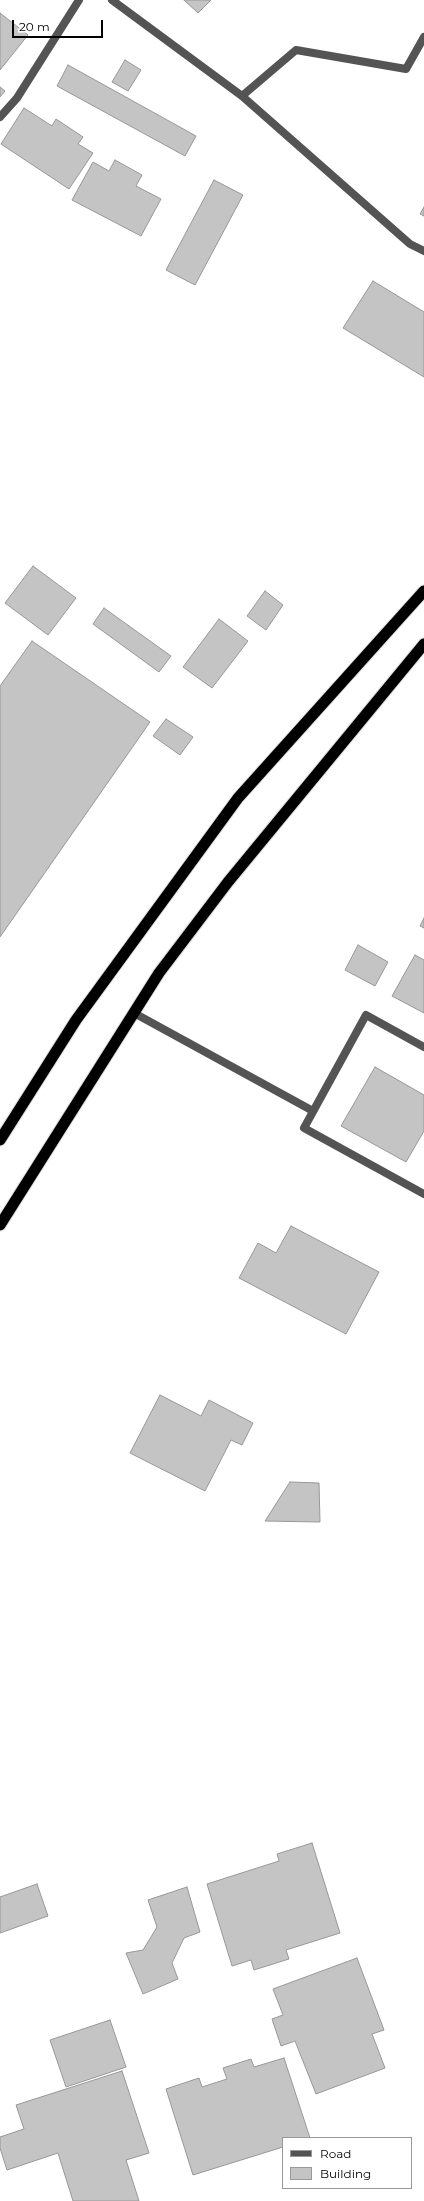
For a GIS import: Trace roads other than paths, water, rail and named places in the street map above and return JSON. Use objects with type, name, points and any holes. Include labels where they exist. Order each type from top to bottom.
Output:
[{"type":"highway","points":[[0,1140],[76,1020],[238,798],[424,591]]},
{"type":"highway","points":[[0,1226],[159,973],[228,882],[422,648]]},
{"type":"street","points":[[0,117],[17,98],[79,0]]},
{"type":"street","points":[[112,0],[242,96],[410,244],[424,251]]},
{"type":"street","points":[[242,96],[296,50],[406,69],[424,37]]},
{"type":"street","points":[[134,1013],[313,1111]]},
{"type":"street","points":[[424,1047],[366,1015],[304,1128],[424,1194]]}]
